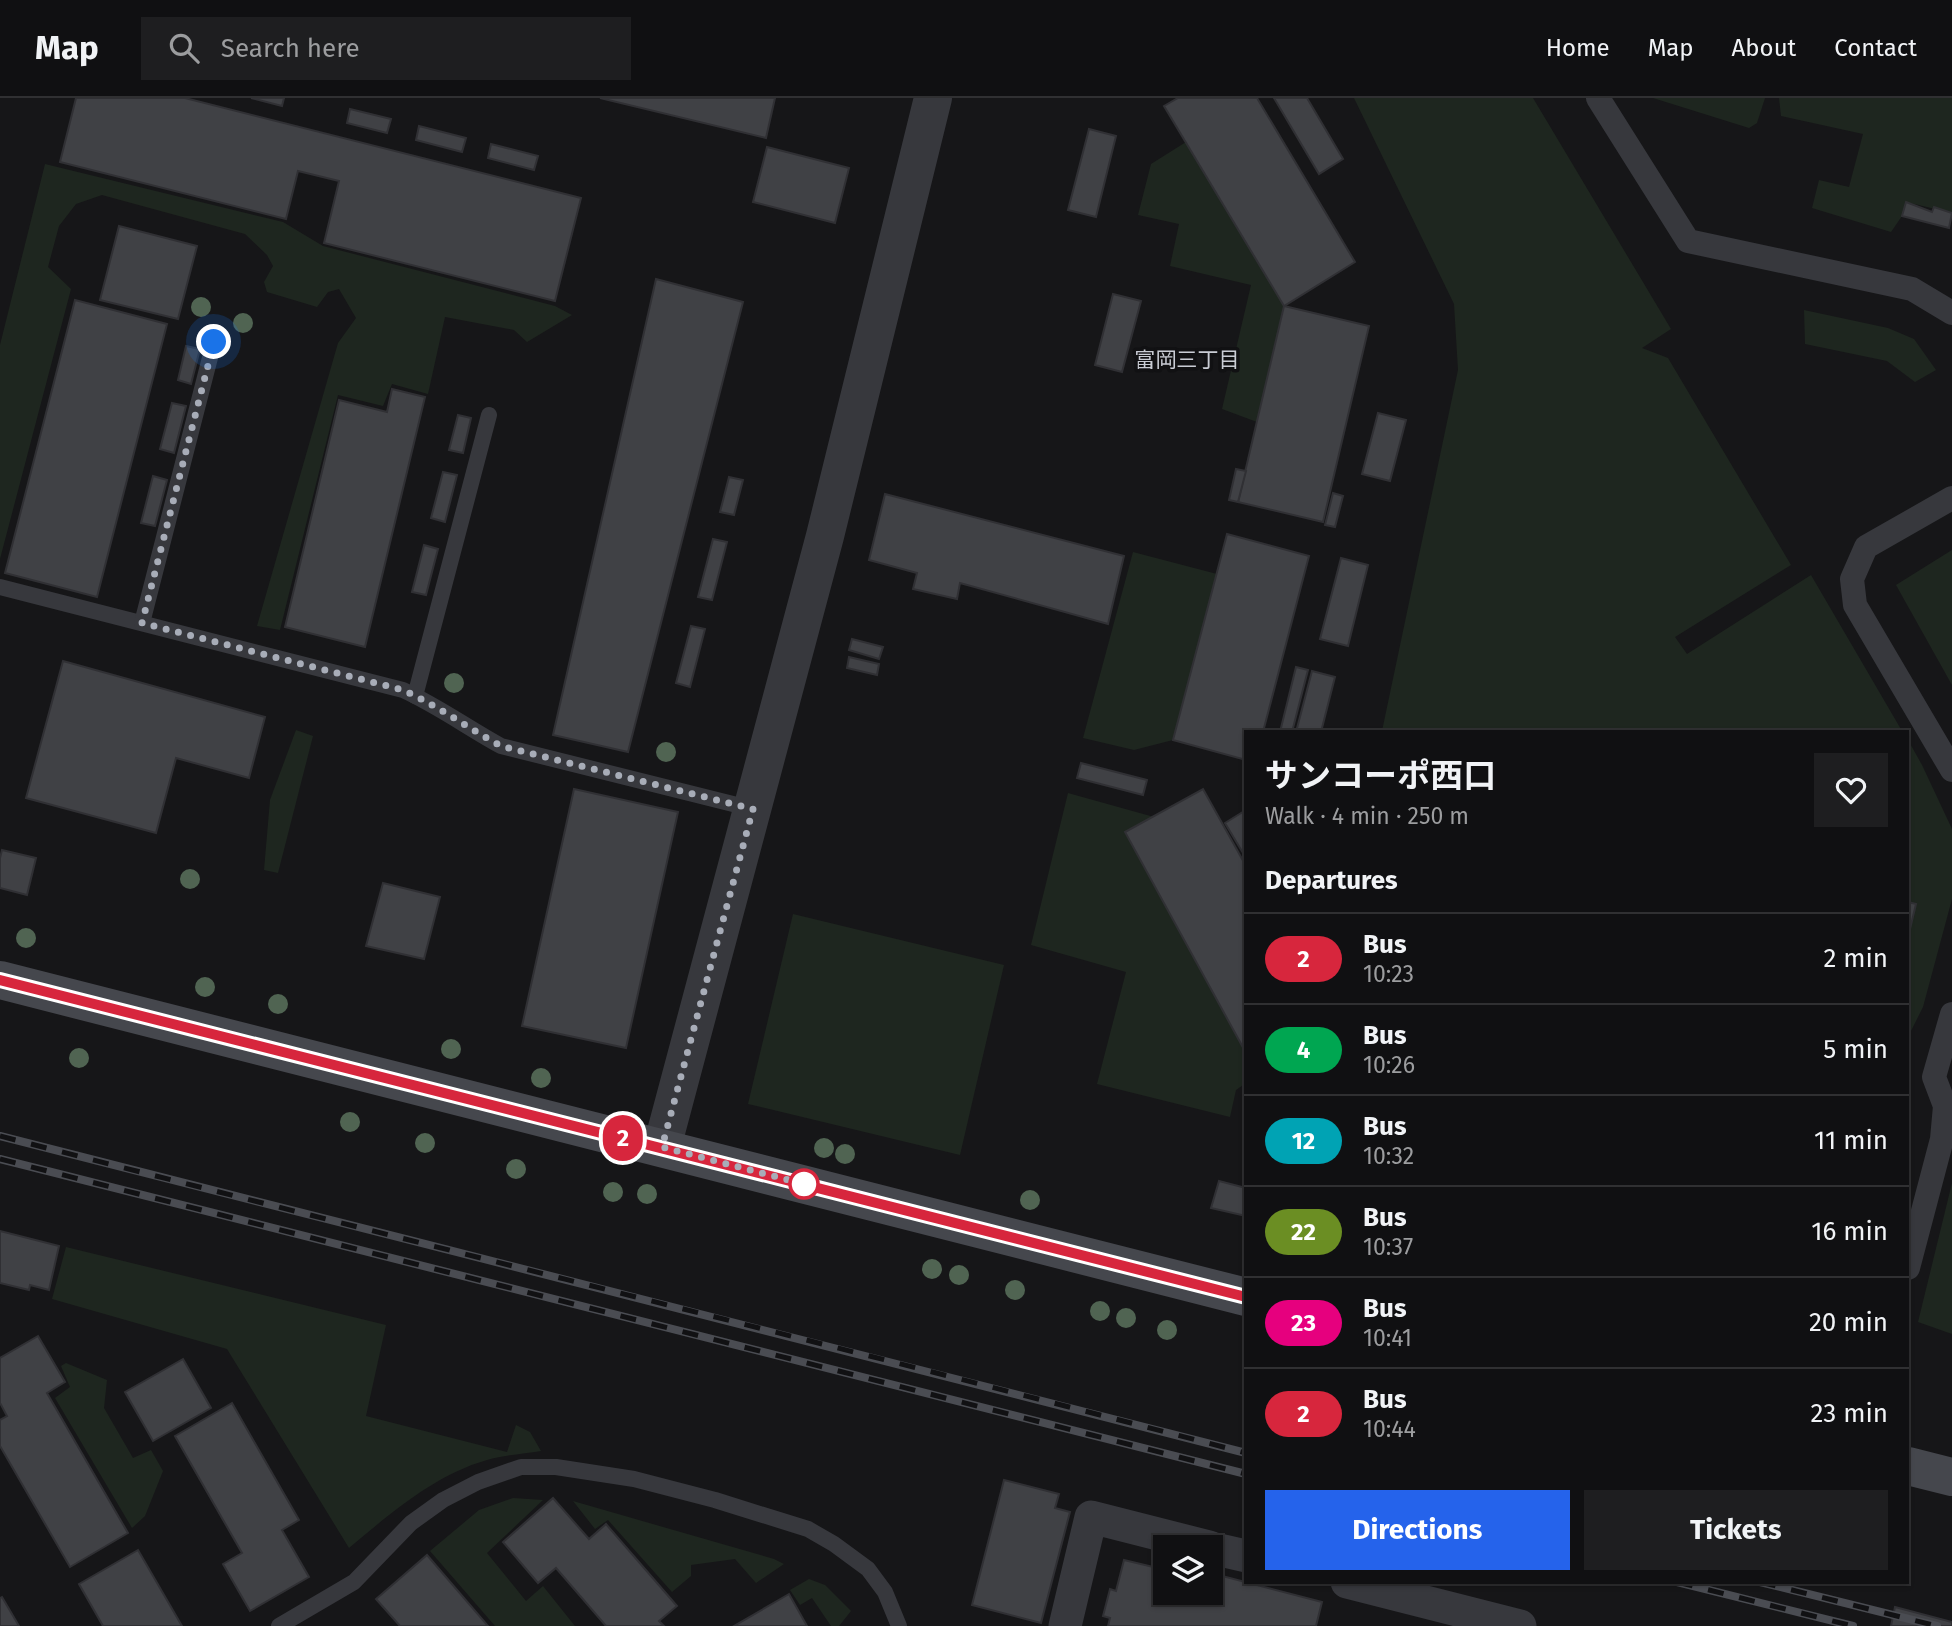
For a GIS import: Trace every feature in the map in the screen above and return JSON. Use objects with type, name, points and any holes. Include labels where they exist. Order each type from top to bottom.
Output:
[{"type":"main road","points":[[0,980],[1244,1296]]},
{"type":"main road","points":[[1909,1466],[1952,1477]]},
{"type":"street","points":[[662,1147],[825,536],[933,98]]},
{"type":"street","points":[[1598,98],[1688,241],[1912,289],[1952,313]]},
{"type":"street","points":[[1952,498],[1866,547],[1852,579],[1855,605],[1952,770]]},
{"type":"street","points":[[1909,1264],[1942,1139],[1945,1106],[1934,1077],[1952,1014]]},
{"type":"street","points":[[1065,1626],[1091,1517],[1162,1535]]},
{"type":"street","points":[[1223,1550],[1244,1556]]},
{"type":"street","points":[[1355,1584],[1520,1626]]},
{"type":"lane","points":[[142,623],[214,342]]},
{"type":"lane","points":[[415,696],[489,415]]},
{"type":"lane","points":[[0,587],[403,690],[437,706],[469,729],[501,746],[753,809]]},
{"type":"lane","points":[[279,1626],[354,1582],[411,1523],[443,1500],[478,1482],[521,1467],[556,1467],[634,1479],[715,1500],[808,1529],[869,1569],[885,1592],[899,1626]]},
{"type":"shaded area","points":[[1354,98],[1533,98],[1671,329],[1642,348],[1668,358],[1791,565],[1675,637],[1687,654],[1811,575],[1901,730],[1382,730],[1458,370],[1454,304]]},
{"type":"shaded area","points":[[1653,98],[1765,98],[1757,123],[1749,128]]},
{"type":"shaded area","points":[[1779,98],[1952,98],[1952,213],[1906,202],[1902,216],[1891,232],[1812,208],[1819,180],[1849,187],[1863,134],[1781,116]]},
{"type":"shaded area","points":[[1186,142],[1284,306],[1257,422],[1222,409],[1251,285],[1170,266],[1179,224],[1138,215],[1151,164]]},
{"type":"shaded area","points":[[45,164],[283,222],[323,246],[555,306],[572,315],[527,342],[514,330],[445,317],[428,394],[392,384],[383,406],[338,395],[280,630],[257,626],[338,343],[356,318],[339,289],[328,292],[317,307],[267,292],[264,282],[273,266],[267,255],[245,234],[102,195],[76,204],[59,226],[48,267],[71,289],[0,559],[0,345]]},
{"type":"shaded area","points":[[1804,310],[1888,328],[1914,339],[1936,370],[1915,382],[1887,361],[1805,344]]},
{"type":"shaded area","points":[[1952,550],[1952,685],[1896,585]]},
{"type":"shaded area","points":[[1133,552],[1217,574],[1173,740],[1134,750],[1083,738]]},
{"type":"shaded area","points":[[296,730],[313,736],[278,873],[264,870],[270,800]]},
{"type":"shaded area","points":[[1909,742],[1952,829],[1952,899],[1923,1007],[1909,1035]]},
{"type":"shaded area","points":[[1068,793],[1154,817],[1125,832],[1244,1049],[1244,1084],[1236,1090],[1230,1117],[1097,1084],[1126,972],[1031,945]]},
{"type":"shaded area","points":[[793,914],[1004,965],[960,1155],[748,1104]]},
{"type":"shaded area","points":[[1952,1183],[1952,1334],[1918,1322]]},
{"type":"shaded area","points":[[66,1247],[386,1325],[366,1416],[507,1452],[516,1425],[530,1432],[541,1451],[487,1460],[449,1475],[413,1497],[349,1548],[227,1349],[52,1299]]},
{"type":"shaded area","points":[[66,1363],[107,1380],[104,1408],[133,1458],[151,1450],[163,1471],[145,1516],[132,1528],[55,1398],[70,1387],[61,1366]]},
{"type":"shaded area","points":[[513,1498],[543,1500],[487,1553],[526,1601],[543,1586],[575,1626],[495,1626],[430,1551],[479,1510]]},
{"type":"shaded area","points":[[573,1501],[784,1564],[756,1583],[735,1559],[691,1565],[691,1576],[672,1592],[608,1520],[595,1529]]},
{"type":"shaded area","points":[[809,1579],[825,1585],[851,1611],[839,1626],[831,1626],[812,1598],[800,1605],[790,1590]]},
{"type":"building","points":[[76,98],[185,98],[581,198],[555,301],[324,243],[339,181],[298,171],[286,219],[60,162]]},
{"type":"building","points":[[251,98],[284,98],[282,106]]},
{"type":"building","points":[[600,98],[775,98],[766,138]]},
{"type":"building","points":[[1178,98],[1257,98],[1355,262],[1284,306],[1164,106]]},
{"type":"building","points":[[1274,98],[1307,98],[1343,159],[1319,174]]},
{"type":"building","points":[[350,109],[391,119],[387,133],[347,123]]},
{"type":"building","points":[[419,126],[466,138],[462,152],[416,140]]},
{"type":"building","points":[[1089,129],[1116,136],[1096,217],[1068,210]]},
{"type":"building","points":[[491,144],[538,156],[534,170],[488,158]]},
{"type":"building","points":[[767,147],[849,168],[835,223],[753,202]]},
{"type":"building","points":[[1906,202],[1932,212],[1934,207],[1952,213],[1949,228],[1902,216]]},
{"type":"building","points":[[119,226],[197,246],[178,319],[100,300]]},
{"type":"building","points":[[656,279],[743,302],[628,752],[553,735]]},
{"type":"building","points":[[1113,294],[1141,301],[1122,372],[1095,365]]},
{"type":"building","points":[[75,300],[167,324],[97,597],[5,573]]},
{"type":"building","points":[[1284,306],[1369,326],[1323,522],[1238,502]]},
{"type":"building","points":[[186,346],[200,349],[191,384],[178,380]]},
{"type":"building","points":[[392,389],[425,397],[365,647],[285,627],[339,400],[387,412]]},
{"type":"building","points":[[172,403],[186,406],[174,453],[160,449]]},
{"type":"building","points":[[1378,413],[1406,420],[1390,481],[1362,474]]},
{"type":"building","points":[[458,415],[471,418],[463,453],[449,450]]},
{"type":"building","points":[[1236,469],[1246,471],[1238,502],[1229,500]]},
{"type":"building","points":[[443,472],[457,475],[445,522],[431,518]]},
{"type":"building","points":[[153,476],[167,480],[155,526],[141,523]]},
{"type":"building","points":[[729,477],[743,480],[734,515],[720,512]]},
{"type":"building","points":[[1333,493],[1343,496],[1335,527],[1325,525]]},
{"type":"building","points":[[885,494],[1124,556],[1108,624],[960,583],[957,599],[913,589],[917,573],[869,560]]},
{"type":"building","points":[[1227,534],[1309,556],[1264,730],[1244,730],[1244,759],[1173,740]]},
{"type":"building","points":[[713,539],[727,542],[712,600],[698,597]]},
{"type":"building","points":[[424,545],[438,549],[426,595],[412,592]]},
{"type":"building","points":[[1341,558],[1368,565],[1348,646],[1320,639]]},
{"type":"building","points":[[691,626],[705,629],[690,687],[676,683]]},
{"type":"building","points":[[852,639],[883,647],[879,659],[849,650]]},
{"type":"building","points":[[849,657],[879,664],[877,675],[847,668]]},
{"type":"building","points":[[63,661],[265,717],[249,778],[176,758],[156,833],[26,798]]},
{"type":"building","points":[[1296,667],[1308,670],[1293,730],[1280,730]]},
{"type":"building","points":[[1312,671],[1335,677],[1322,730],[1297,730]]},
{"type":"building","points":[[1081,763],[1147,780],[1143,795],[1077,778]]},
{"type":"building","points":[[574,789],[678,812],[626,1048],[522,1026]]},
{"type":"building","points":[[1203,789],[1244,862],[1244,1049],[1125,832]]},
{"type":"building","points":[[1244,811],[1244,855],[1225,823]]},
{"type":"building","points":[[2,850],[36,858],[27,895],[0,888]]},
{"type":"building","points":[[383,883],[440,897],[424,959],[366,946]]},
{"type":"building","points":[[1909,902],[1916,904],[1909,928]]},
{"type":"building","points":[[1219,1181],[1244,1187],[1244,1216],[1211,1208]]},
{"type":"building","points":[[0,1231],[59,1246],[49,1290],[30,1285],[29,1290],[0,1283]]},
{"type":"building","points":[[38,1336],[65,1382],[47,1393],[128,1533],[70,1567],[0,1446],[0,1420],[7,1416],[0,1403],[0,1358]]},
{"type":"building","points":[[183,1359],[211,1408],[153,1441],[125,1392]]},
{"type":"building","points":[[232,1403],[299,1520],[282,1530],[309,1577],[250,1611],[223,1564],[242,1553],[175,1436]]},
{"type":"building","points":[[1004,1480],[1059,1494],[1055,1508],[1070,1512],[1041,1623],[972,1605]]},
{"type":"building","points":[[553,1498],[589,1539],[606,1524],[677,1606],[659,1621],[664,1626],[606,1626],[556,1568],[538,1583],[503,1542]]},
{"type":"building","points":[[138,1550],[182,1626],[103,1626],[79,1584]]},
{"type":"building","points":[[427,1555],[488,1626],[400,1626],[376,1599]]},
{"type":"building","points":[[1124,1560],[1153,1567],[1153,1605],[1223,1605],[1223,1576],[1244,1582],[1244,1584],[1322,1602],[1316,1626],[1108,1626],[1110,1618],[1103,1616],[1110,1589],[1116,1591]]},
{"type":"building","points":[[789,1594],[807,1626],[734,1626]]},
{"type":"building","points":[[2,1597],[19,1626],[0,1626]]},
{"type":"building","points":[[1895,1607],[1952,1622],[1952,1626],[1891,1626]]},
{"type":"railway","points":[[0,1136],[1244,1452]]},
{"type":"railway","points":[[0,1159],[1244,1473]]},
{"type":"railway","points":[[1685,1584],[1853,1626]]},
{"type":"railway","points":[[1768,1584],[1937,1626]]},
{"type":"bus line","name":"2","points":[[0,980],[1244,1296]]},
{"type":"district","name":"富岡三丁目","points":[[1187,360]]},
{"type":"route","points":[[214,342],[142,623],[403,690],[437,706],[469,729],[501,746],[753,809],[662,1147],[804,1184]]}]
